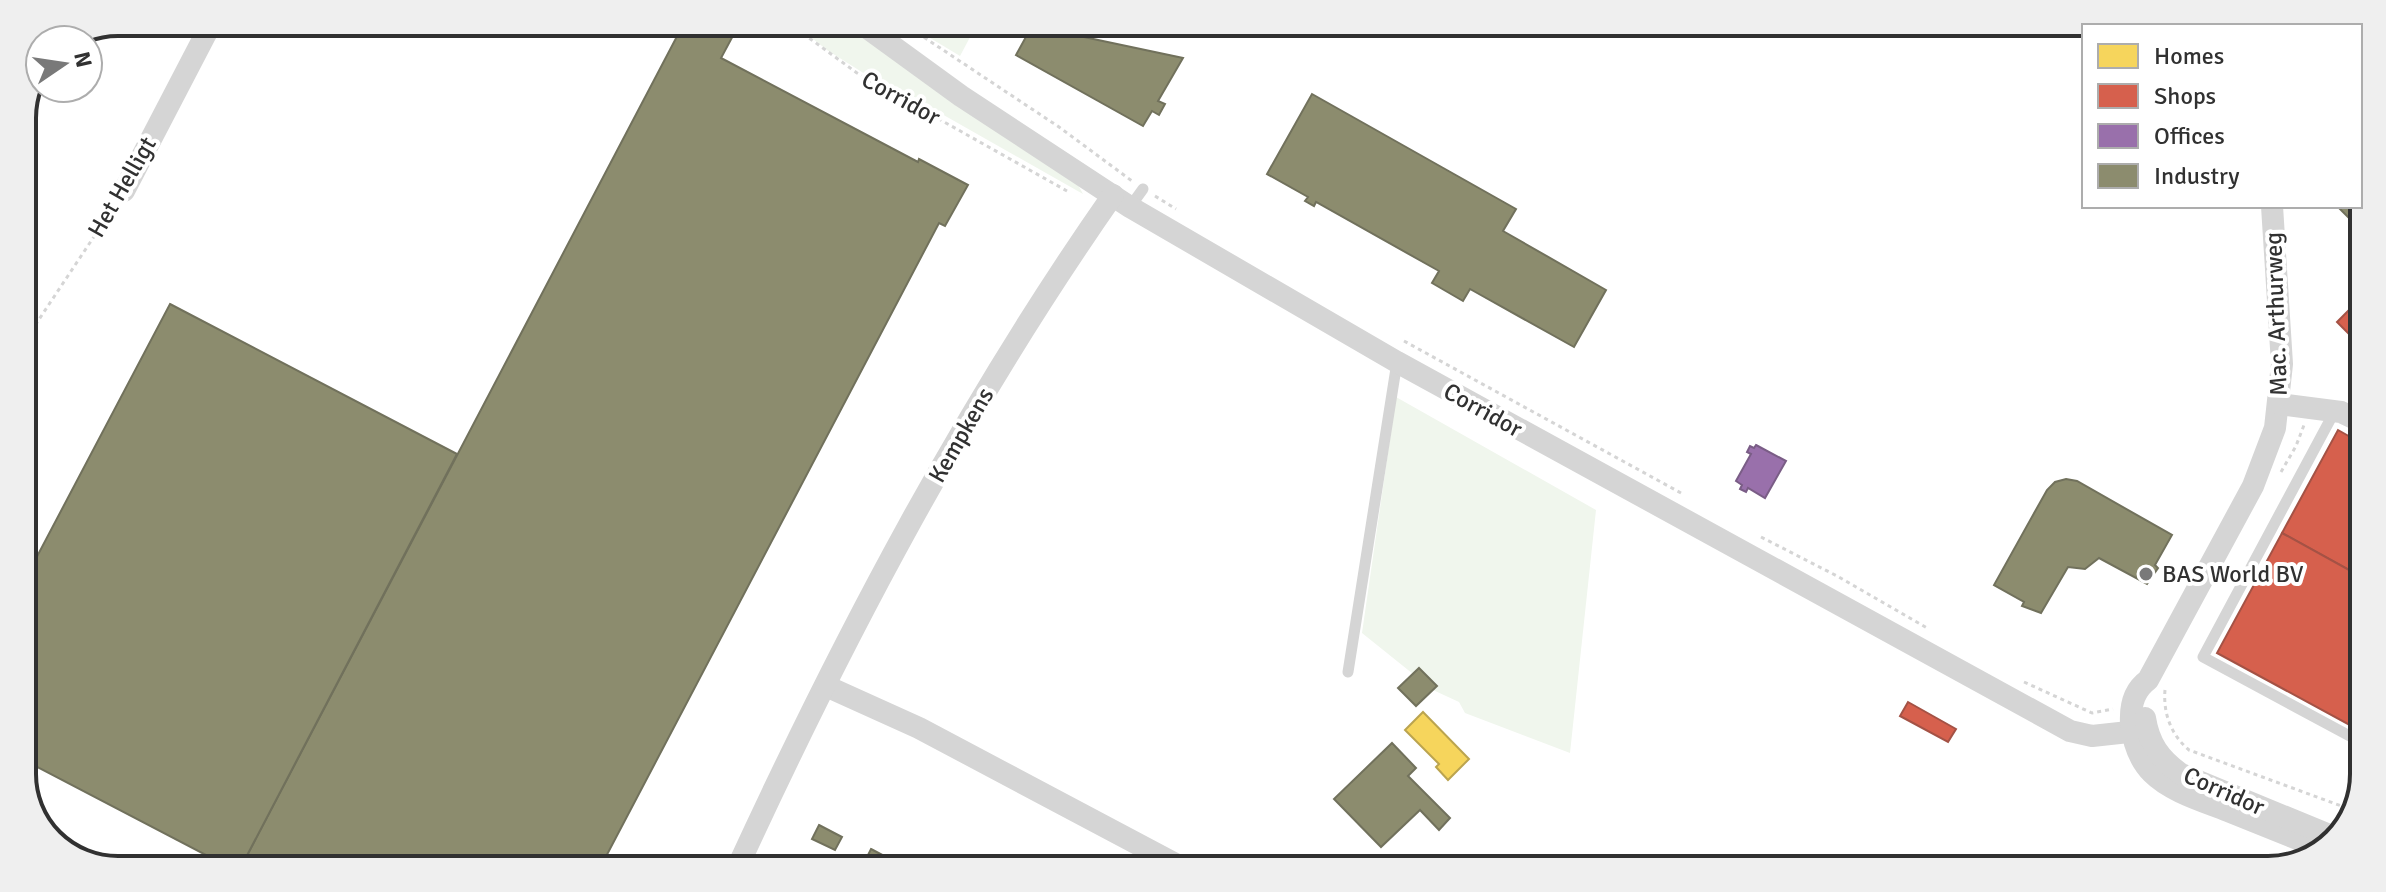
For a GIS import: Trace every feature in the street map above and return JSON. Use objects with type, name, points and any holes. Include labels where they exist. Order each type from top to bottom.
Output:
[{"type":"street","name":"Het Helligt","points":[[124,191],[205,36]]},
{"type":"street","name":"Corridor","points":[[878,36],[961,96],[1121,201],[1397,362],[2070,731],[2092,736],[2140,731]]},
{"type":"street","name":"Kempkens","points":[[743,856],[790,754],[889,563],[1006,358],[1121,201]]},
{"type":"street","name":"Mac. Arthurweg","points":[[2140,731],[2148,680],[2253,486],[2272,437],[2279,404],[2282,364],[2272,208]]},
{"type":"street","points":[[2279,404],[2350,415]]},
{"type":"street","points":[[826,686],[919,728],[1160,856]]},
{"type":"street","name":"Corridor","points":[[2140,731],[2161,758],[2181,774],[2325,833]]},
{"type":"street","name":"Corridor","points":[[2140,731],[2142,761],[2170,786],[2311,844]]},
{"type":"lane","points":[[1121,201],[1143,189]]},
{"type":"lane","points":[[1348,672],[1397,362]]},
{"type":"lane","points":[[2332,411],[2330,420],[2203,657],[2350,736]]},
{"type":"path","name":"Corridor","points":[[806,36],[857,73],[1075,195]]},
{"type":"path","points":[[922,36],[1059,127],[1143,189],[1182,212]]},
{"type":"path","name":"Het Helligt","points":[[36,324],[124,191]]},
{"type":"path","name":"Corridor","points":[[1399,338],[1681,493]]},
{"type":"path","points":[[1757,535],[1837,576],[1927,628]]},
{"type":"path","points":[[2017,678],[2092,713],[2117,708]]},
{"type":"path","name":"Corridor","points":[[2164,709],[2174,733],[2189,750],[2343,807]]},
{"type":"shaded area","points":[[809,36],[863,36],[1077,183],[1083,194],[889,84],[876,81]]},
{"type":"shaded area","points":[[927,36],[971,36],[960,56]]},
{"type":"shaded area","points":[[1396,397],[1596,510],[1570,753],[1465,713],[1459,702],[1433,690],[1362,633]]},
{"type":"building: Homes","points":[[1423,712],[1469,759],[1448,780],[1436,767],[1439,764],[1405,730]]},
{"type":"building: Shops","points":[[2350,309],[2350,335],[2337,322]]},
{"type":"building: Shops","points":[[2338,430],[2350,437],[2350,570],[2282,533]]},
{"type":"building: Shops","points":[[2282,533],[2350,570],[2350,725],[2217,653]]},
{"type":"building: Shops","points":[[1908,702],[1956,729],[1948,742],[1900,716]]},
{"type":"building: Offices","points":[[1756,445],[1786,461],[1765,498],[1748,488],[1746,492],[1740,489],[1742,485],[1736,481],[1751,454],[1747,452],[1750,446],[1754,448]]},
{"type":"building: Industry","points":[[677,36],[733,36],[721,58],[918,162],[919,159],[968,185],[945,226],[939,223],[606,856],[247,856]]},
{"type":"building: Industry","points":[[1026,36],[1079,36],[1183,58],[1158,101],[1165,104],[1159,115],[1152,111],[1143,126],[1016,55]]},
{"type":"building: Industry","points":[[1312,94],[1516,209],[1503,231],[1606,290],[1574,347],[1470,289],[1463,301],[1432,283],[1439,271],[1316,202],[1314,206],[1305,201],[1308,197],[1267,174]]},
{"type":"building: Industry","points":[[2339,208],[2350,208],[2350,219]]},
{"type":"building: Industry","points":[[170,304],[457,454],[247,856],[208,856],[36,766],[36,558]]},
{"type":"building: Industry","points":[[2066,479],[2077,481],[2172,535],[2155,565],[2158,568],[2147,584],[2099,558],[2085,569],[2068,567],[2041,613],[2022,606],[2024,602],[1994,585],[2047,490],[2055,482]]},
{"type":"building: Industry","points":[[1419,668],[1437,686],[1416,706],[1398,688]]},
{"type":"building: Industry","points":[[1392,743],[1416,768],[1408,776],[1450,818],[1439,830],[1420,810],[1381,847],[1334,799]]},
{"type":"building: Industry","points":[[819,825],[842,837],[835,850],[812,839]]},
{"type":"building: Industry","points":[[871,849],[884,856],[868,856]]},
{"type":"place","name":"BAS World BV","points":[[2146,574]]}]
